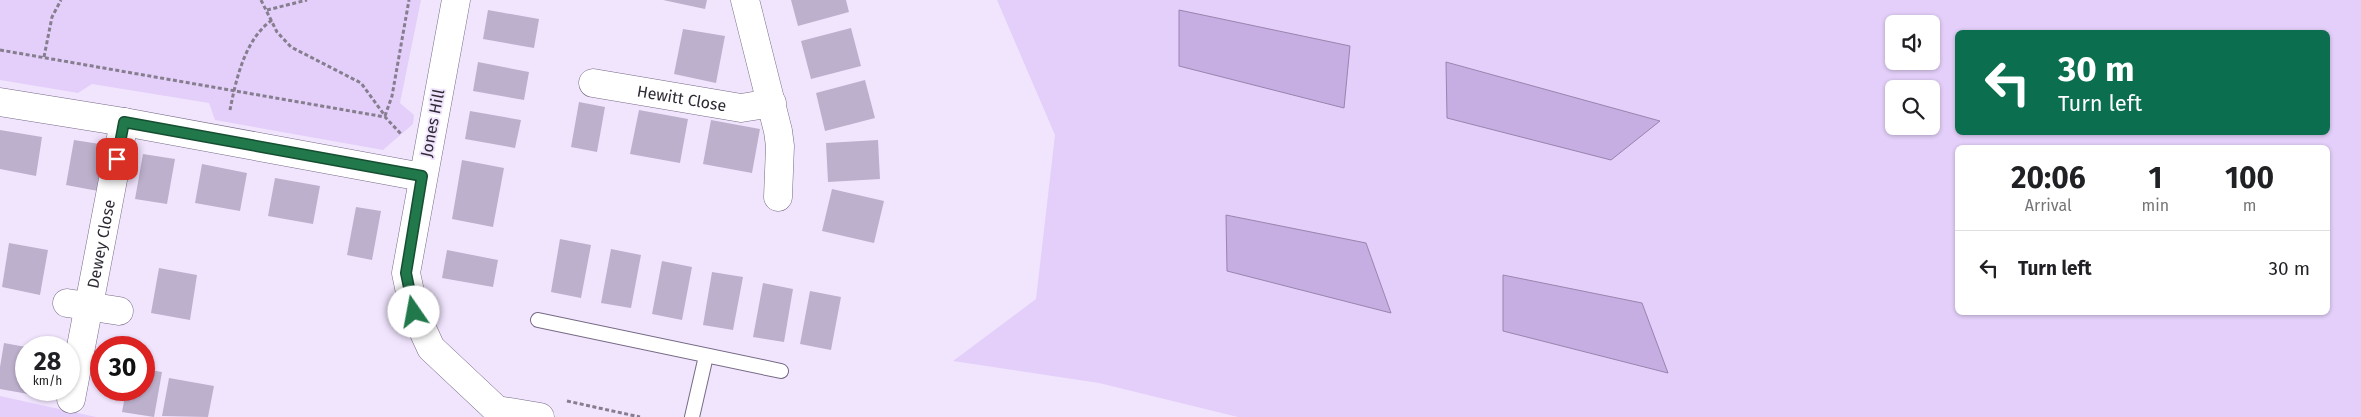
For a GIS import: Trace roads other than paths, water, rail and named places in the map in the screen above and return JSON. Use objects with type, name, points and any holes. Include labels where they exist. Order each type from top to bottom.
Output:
[{"type":"street","name":"Jones Hill","points":[[456,0],[422,176],[406,273],[414,312],[431,348],[497,410],[540,417]]},
{"type":"street","points":[[745,0],[772,103],[780,146],[778,197]]},
{"type":"street","name":"Hewitt Close","points":[[593,82],[741,108],[772,103]]},
{"type":"street","points":[[0,102],[124,122],[422,176]]},
{"type":"street","name":"Dewey Close","points":[[76,336],[78,305],[124,122]]},
{"type":"street","name":"Dewey Close","points":[[78,305],[119,311]]},
{"type":"lane","points":[[538,320],[781,371]]},
{"type":"lane","points":[[692,417],[706,356]]}]
